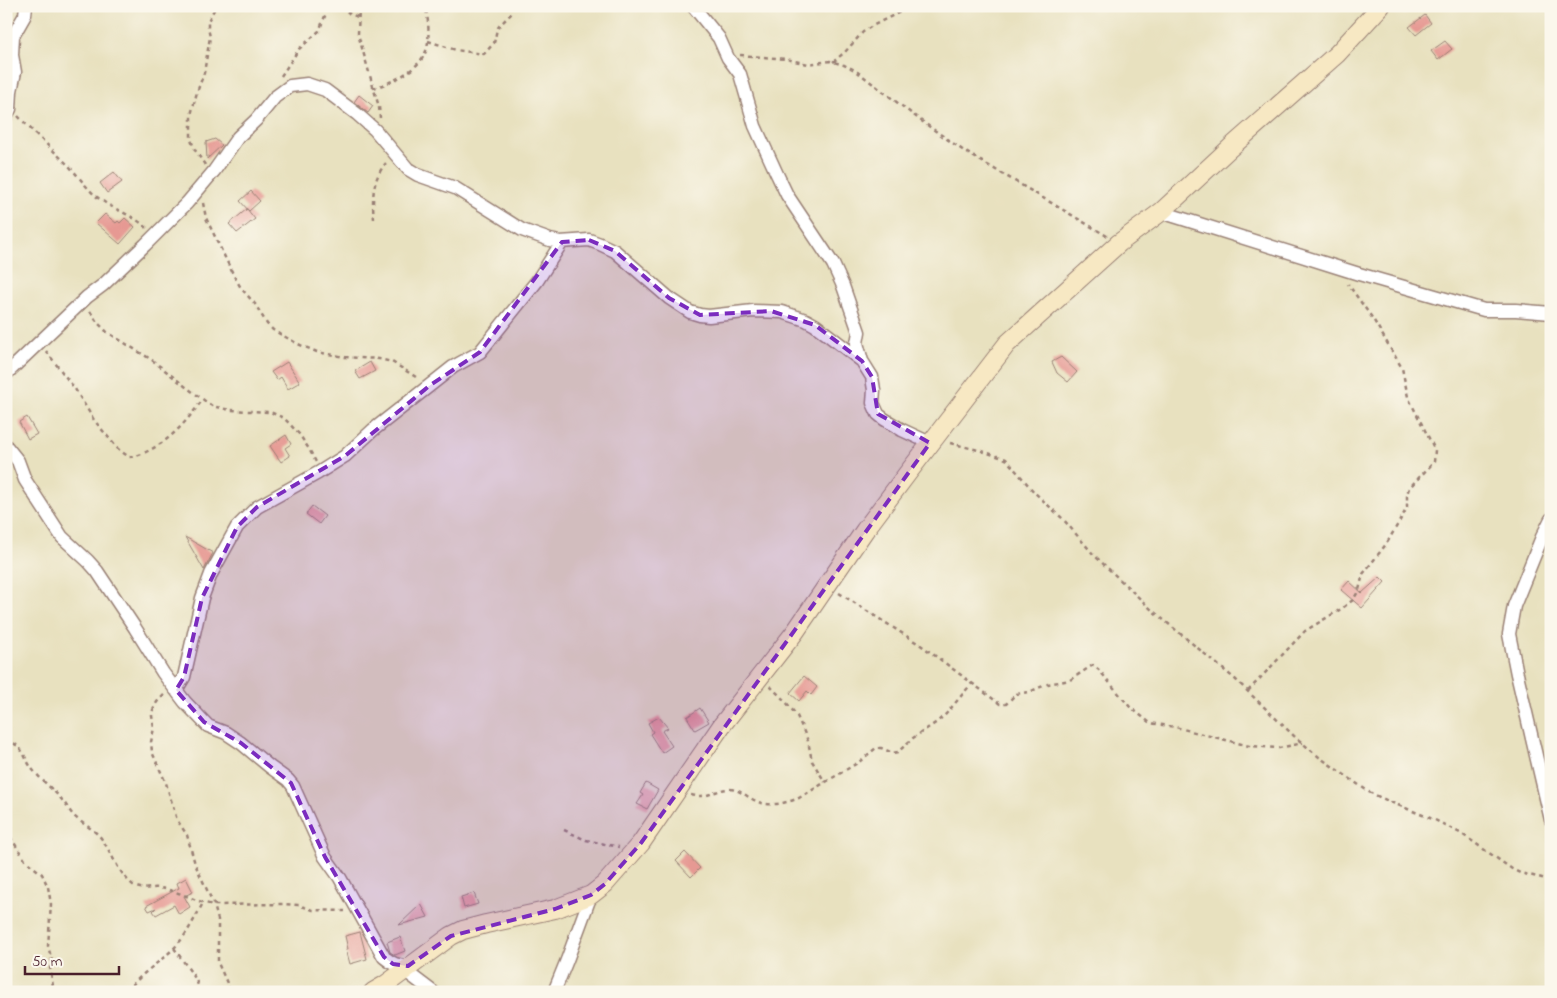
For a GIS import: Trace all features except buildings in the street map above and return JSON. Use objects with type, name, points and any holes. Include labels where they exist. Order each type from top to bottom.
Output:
[{"type":"street","points":[[8,112],[15,72],[12,55],[13,36],[25,14],[26,6]]},
{"type":"street","points":[[693,6],[718,38],[728,58],[740,74],[755,126],[787,195],[833,264],[843,286],[859,332],[857,343],[862,361],[872,377],[874,403],[878,414],[902,430],[932,440]]},
{"type":"street","points":[[373,992],[385,985],[444,939],[464,930],[555,909],[591,895],[605,884],[638,847],[722,725],[795,632],[865,530],[1007,344],[1119,243],[1161,212],[1230,148],[1337,54],[1380,6]]},
{"type":"street","points":[[6,374],[155,236],[207,179],[238,137],[256,120],[275,97],[283,90],[295,85],[308,84],[320,87],[348,106],[381,137],[394,155],[408,169],[423,177],[455,188],[516,227],[550,240],[562,242],[588,240],[615,251],[669,298],[690,312],[709,316],[771,311],[791,314],[815,325],[862,361]]},
{"type":"street","points":[[1161,212],[1484,310],[1516,310],[1549,314]]},
{"type":"street","points":[[175,689],[183,680],[202,598],[211,574],[237,527],[257,507],[345,456],[373,430],[453,367],[480,352],[537,280],[562,242]]},
{"type":"street","points":[[6,446],[18,461],[25,480],[62,537],[97,571],[175,689],[204,722],[213,729],[232,736],[291,783],[296,790],[325,857],[340,878],[384,957],[393,964],[406,968],[433,992]]},
{"type":"street","points":[[1551,519],[1514,606],[1509,634],[1511,651],[1551,820]]},
{"type":"street","points":[[554,992],[591,895]]},
{"type":"path","points":[[216,6],[208,24],[209,45],[204,73],[193,103],[190,130],[193,146],[207,179],[203,197],[206,218],[234,276],[269,327],[298,344],[318,352],[345,357],[379,358],[392,362],[429,386]]},
{"type":"path","points":[[275,97],[281,77],[292,58],[318,31],[329,6]]},
{"type":"path","points":[[341,6],[350,14],[358,17]]},
{"type":"path","points":[[359,6],[358,34],[379,107],[381,137]]},
{"type":"path","points":[[373,88],[395,80],[419,62],[426,51],[428,31],[425,6]]},
{"type":"path","points":[[832,62],[863,32],[912,6]]},
{"type":"path","points":[[428,42],[456,50],[484,54],[494,43],[500,24],[514,11]]},
{"type":"path","points":[[728,58],[744,55],[786,59],[808,64],[832,62],[855,70],[964,151],[1119,243]]},
{"type":"path","points":[[8,112],[68,165],[95,195],[114,209],[136,218],[155,236]]},
{"type":"path","points":[[374,219],[372,204],[375,180],[381,169],[394,155]]},
{"type":"path","points":[[1248,692],[1305,631],[1353,600],[1359,590],[1363,574],[1387,542],[1407,508],[1409,488],[1432,465],[1435,458],[1432,446],[1408,397],[1402,368],[1373,319],[1335,266]]},
{"type":"path","points":[[83,301],[97,322],[107,332],[152,360],[186,388],[212,406],[219,409],[270,412],[284,418],[309,448],[317,464],[318,473]]},
{"type":"path","points":[[38,344],[52,358],[75,389],[89,414],[112,442],[129,458],[147,452],[170,438],[180,429],[203,399]]},
{"type":"path","points":[[932,440],[1006,459],[1035,493],[1063,519],[1094,556],[1153,611],[1203,652],[1303,744],[1369,792],[1388,802],[1435,820],[1462,834],[1520,873],[1551,880]]},
{"type":"path","points":[[828,585],[922,646],[998,703],[1004,704],[1016,694],[1029,692],[1048,684],[1070,680],[1093,665],[1130,707],[1150,723],[1175,727],[1250,746],[1280,748],[1303,744]]},
{"type":"path","points":[[760,676],[797,716],[808,741],[812,761],[825,782]]},
{"type":"path","points":[[677,792],[707,796],[724,789],[732,789],[758,802],[781,804],[799,798],[859,762],[876,748],[881,748],[893,754],[898,752],[913,738],[946,714],[972,683]]},
{"type":"path","points":[[175,689],[159,699],[152,712],[154,728],[151,742],[152,752],[166,783],[175,815],[187,835],[196,864],[214,905],[218,920],[218,963],[231,992]]},
{"type":"path","points":[[6,741],[14,742],[19,746],[33,770],[63,801],[73,815],[97,834],[117,865],[135,886],[146,889],[164,889],[214,905],[292,904],[312,910],[336,910],[359,913]]},
{"type":"path","points":[[6,830],[25,860],[42,874],[48,887],[51,904],[48,946],[52,961],[50,968],[54,992]]},
{"type":"path","points":[[564,830],[580,838],[595,842],[619,847],[638,847]]},
{"type":"path","points":[[127,992],[139,977],[174,948],[203,903]]},
{"type":"path","points":[[174,948],[195,978],[201,992]]},
{"type":"highlighted area","points":[[589,240],[615,251],[669,298],[700,315],[771,311],[815,325],[862,361],[872,377],[878,414],[930,443],[641,843],[605,884],[591,895],[555,909],[451,936],[408,966],[393,964],[384,957],[325,857],[291,783],[241,743],[204,722],[176,690],[184,677],[202,598],[237,527],[257,507],[345,456],[429,386],[480,352],[562,242]]}]
